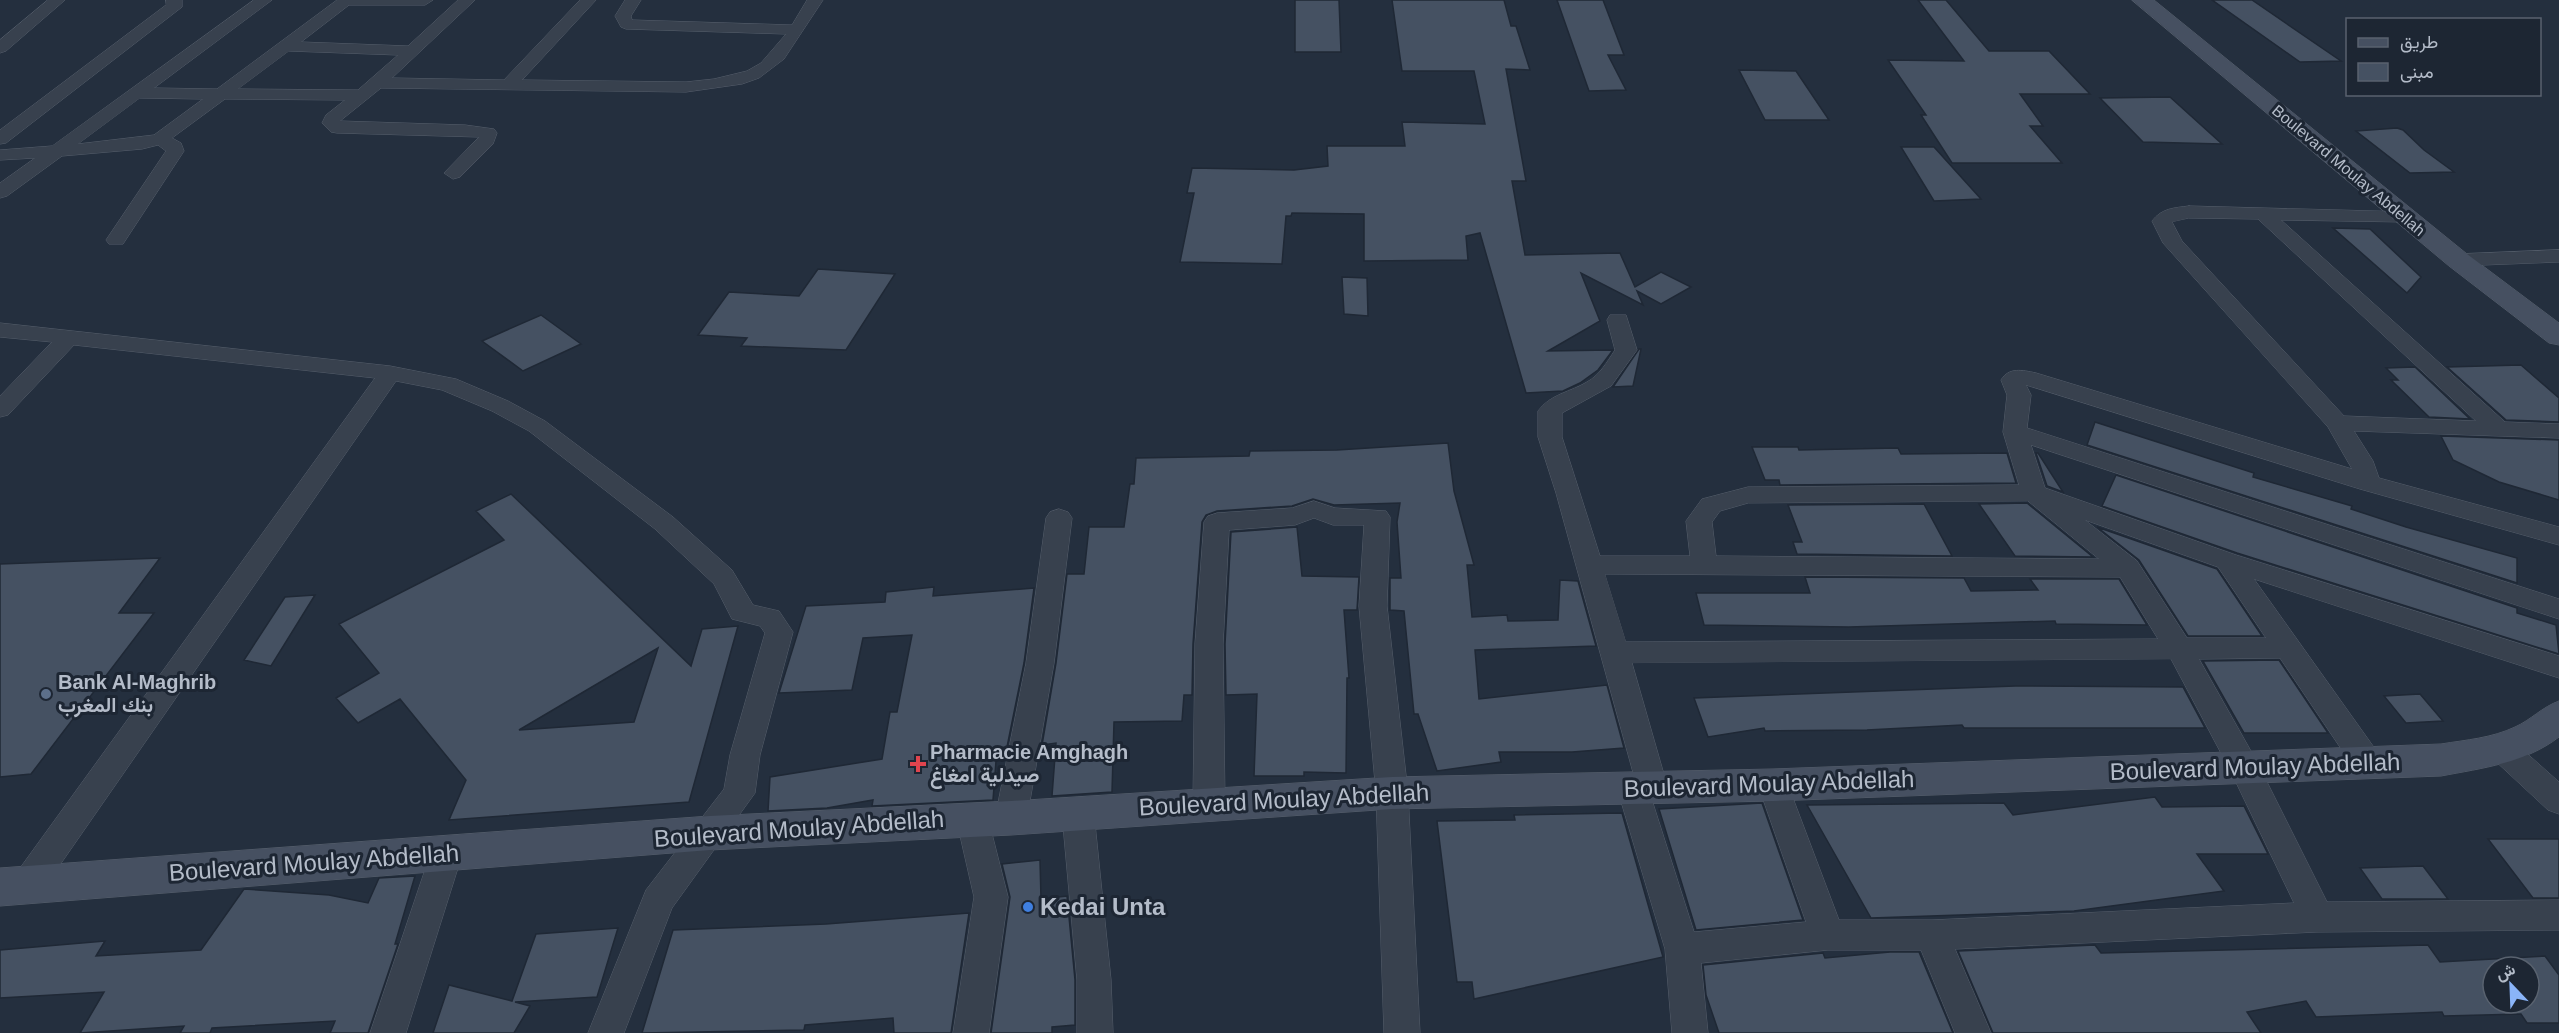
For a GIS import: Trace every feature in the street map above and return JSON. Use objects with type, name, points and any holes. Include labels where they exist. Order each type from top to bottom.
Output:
[{"type":"main road","name":"Boulevard Moulay Abdellah","points":[[2142,0],[2458,260],[2557,332]]},
{"type":"main road","name":"Boulevard Moulay Abdellah","points":[[13,886],[710,833],[972,818],[1011,818],[1392,793],[1773,785],[2441,760],[2502,749],[2531,737],[2559,716]]},
{"type":"street","points":[[0,48],[57,0]]},
{"type":"street","points":[[0,140],[174,7],[174,0]]},
{"type":"street","points":[[0,192],[264,0]]},
{"type":"street","points":[[0,155],[141,144],[160,139],[346,1],[425,0]]},
{"type":"street","points":[[453,173],[487,140],[488,133],[477,130],[332,126],[332,119],[377,83],[409,51],[467,0]]},
{"type":"street","points":[[509,84],[588,0]]},
{"type":"street","points":[[633,0],[623,16],[626,24],[797,30]]},
{"type":"street","points":[[377,83],[686,87],[723,84],[742,80],[771,66],[797,30],[814,0]]},
{"type":"street","points":[[286,46],[409,51]]},
{"type":"street","points":[[137,93],[362,95]]},
{"type":"street","points":[[116,240],[175,151],[175,147],[160,139]]},
{"type":"street","points":[[2369,483],[2354,450],[2337,423],[2173,243],[2162,227],[2165,217],[2179,213],[2405,216]]},
{"type":"street","points":[[2263,213],[2377,320],[2498,428]]},
{"type":"street","points":[[2458,260],[2559,256]]},
{"type":"street","points":[[1618,320],[1626,350],[1603,381],[1592,389],[1559,402],[1550,411],[1550,437],[1614,653],[1642,787],[1682,949],[1690,1033]]},
{"type":"street","points":[[0,330],[390,374],[448,384],[500,406],[537,426],[664,523],[723,578],[737,598],[742,612],[770,618],[779,632],[745,755],[739,793],[657,900],[606,1033]]},
{"type":"street","points":[[0,410],[69,337]]},
{"type":"street","points":[[13,886],[390,374]]},
{"type":"street","points":[[2317,917],[2245,769],[2178,647],[2128,568],[2034,493],[2015,432],[2019,395],[2012,381],[2015,377],[2028,378],[2369,483],[2559,536]]},
{"type":"street","points":[[2337,423],[2559,431]]},
{"type":"street","points":[[2015,432],[2559,609]]},
{"type":"street","points":[[1704,565],[1699,521],[1711,506],[1748,495],[2034,493],[2227,561],[2559,667]]},
{"type":"street","points":[[1209,804],[1209,644],[1217,522],[1295,516],[1314,509],[1333,516],[1377,517],[1373,606],[1392,793],[1402,1033]]},
{"type":"street","points":[[1011,818],[1040,663],[1059,518]]},
{"type":"street","points":[[2227,561],[2367,762]]},
{"type":"street","points":[[1589,565],[2128,568]]},
{"type":"street","points":[[1614,653],[2178,647],[2289,648]]},
{"type":"street","points":[[2502,749],[2559,801]]},
{"type":"street","points":[[1773,785],[1828,935]]},
{"type":"street","points":[[1078,814],[1094,980],[1095,1033]]},
{"type":"street","points":[[971,1033],[991,897],[972,818]]},
{"type":"street","points":[[388,1033],[447,852]]},
{"type":"street","points":[[1682,949],[1828,935],[1932,935],[2317,917],[2559,915]]},
{"type":"street","points":[[1932,935],[1973,1033]]},
{"type":"building","points":[[1295,0],[1339,0],[1341,52],[1295,52]]},
{"type":"building","points":[[1392,0],[1504,0],[1511,26],[1516,26],[1530,70],[1506,69],[1526,181],[1512,181],[1525,255],[1620,253],[1635,287],[1661,272],[1691,287],[1661,304],[1637,291],[1643,305],[1581,273],[1600,321],[1548,351],[1613,350],[1598,370],[1580,383],[1563,391],[1526,393],[1480,233],[1466,236],[1468,260],[1364,261],[1364,214],[1292,213],[1291,216],[1286,216],[1282,264],[1180,262],[1194,193],[1187,193],[1192,168],[1294,170],[1328,166],[1327,146],[1405,146],[1402,122],[1485,124],[1474,71],[1402,71]]},
{"type":"building","points":[[1557,0],[1603,0],[1624,55],[1608,55],[1626,90],[1589,91]]},
{"type":"building","points":[[1918,0],[1946,0],[1989,51],[2049,51],[2090,94],[2020,94],[2043,126],[2030,126],[2062,163],[1952,163],[1921,115],[1926,115],[1888,60],[1964,61]]},
{"type":"building","points":[[2212,0],[2252,0],[2341,61],[2300,62]]},
{"type":"building","points":[[1739,70],[1796,71],[1829,120],[1765,120]]},
{"type":"building","points":[[2170,97],[2222,144],[2143,142],[2100,98]]},
{"type":"building","points":[[2397,128],[2403,130],[2424,150],[2454,172],[2410,173],[2356,131]]},
{"type":"building","points":[[1901,147],[1934,147],[1981,199],[1934,201]]},
{"type":"building","points":[[2333,228],[2370,229],[2421,277],[2407,293]]},
{"type":"building","points":[[818,269],[895,274],[846,350],[741,346],[747,338],[698,335],[729,292],[799,296]]},
{"type":"building","points":[[1342,277],[1367,278],[1368,316],[1344,314]]},
{"type":"building","points":[[541,315],[581,344],[523,371],[482,341]]},
{"type":"building","points":[[1641,349],[1633,386],[1613,387]]},
{"type":"building","points":[[2521,365],[2559,398],[2559,422],[2506,420],[2447,367]]},
{"type":"building","points":[[2415,367],[2470,419],[2429,417],[2391,380],[2398,380],[2386,368]]},
{"type":"building","points":[[2095,422],[2254,473],[2253,477],[2352,506],[2351,509],[2406,527],[2517,558],[2517,583],[2087,445]]},
{"type":"building","points":[[2441,436],[2559,440],[2559,500],[2499,482],[2453,460]]},
{"type":"building","points":[[1448,443],[1454,491],[1474,565],[1467,565],[1472,617],[1507,615],[1508,621],[1558,620],[1560,580],[1578,581],[1596,646],[1475,650],[1479,699],[1607,685],[1624,748],[1572,752],[1499,752],[1501,762],[1437,771],[1418,714],[1414,714],[1404,611],[1390,610],[1390,578],[1401,578],[1397,522],[1400,503],[1334,505],[1313,499],[1292,506],[1217,511],[1206,515],[1202,522],[1193,644],[1192,695],[1184,695],[1182,721],[1114,722],[1112,792],[1052,796],[1056,743],[1042,745],[1056,663],[1067,574],[1084,574],[1089,527],[1124,527],[1130,484],[1134,484],[1136,458],[1249,456],[1250,451],[1337,450]]},
{"type":"building","points":[[1752,447],[1798,447],[1799,450],[1898,448],[1901,454],[2007,453],[2016,483],[1780,485],[1779,480],[1765,480]]},
{"type":"building","points":[[2036,453],[2038,453],[2063,492],[2047,486]]},
{"type":"building","points":[[2116,475],[2517,608],[2517,613],[2556,625],[2559,654],[2237,553],[2102,506]]},
{"type":"building","points":[[511,494],[691,666],[702,629],[738,626],[689,802],[449,820],[466,780],[400,699],[358,723],[336,698],[379,673],[339,624],[504,540],[476,511]],"holes":[[[658,648],[634,722],[519,730]]]},
{"type":"building","points":[[2027,503],[2093,557],[2015,556],[1979,504]]},
{"type":"building","points":[[1924,504],[1952,556],[1797,554],[1793,542],[1802,542],[1788,505]]},
{"type":"building","points":[[1297,527],[1302,576],[1359,577],[1357,610],[1344,610],[1349,678],[1347,678],[1346,773],[1304,772],[1304,776],[1254,776],[1257,694],[1226,695],[1225,644],[1231,532]]},
{"type":"building","points":[[2097,527],[2217,569],[2262,636],[2188,636],[2139,560]]},
{"type":"building","name":"Bank Al-Maghrib بنك المغرب","points":[[160,558],[119,613],[154,613],[31,774],[0,777],[0,564]]},
{"type":"building","points":[[1805,577],[1964,578],[1971,591],[2038,590],[2030,579],[2119,579],[2147,625],[2056,624],[2055,621],[1849,627],[1704,625],[1696,593],[1810,593]]},
{"type":"building","points":[[934,587],[933,596],[1034,588],[1024,663],[1007,747],[997,748],[993,800],[872,806],[873,800],[827,808],[768,811],[770,777],[882,759],[890,712],[897,712],[912,635],[863,638],[852,690],[779,693],[806,606],[885,602],[886,592]]},
{"type":"building","points":[[315,595],[271,666],[244,660],[285,597]]},
{"type":"building","points":[[2279,660],[2328,733],[2244,733],[2203,661]]},
{"type":"building","points":[[2015,686],[2183,687],[2205,728],[1964,728],[1962,725],[1867,730],[1765,731],[1764,728],[1708,737],[1694,698]]},
{"type":"building","points":[[2420,694],[2443,721],[2406,723],[2384,696]]},
{"type":"building","points":[[2155,797],[2162,807],[2244,806],[2268,854],[2197,854],[2224,891],[2074,911],[1871,918],[1807,805],[2004,803],[2013,815]]},
{"type":"building","points":[[1762,803],[1803,920],[1696,930],[1659,809]]},
{"type":"building","points":[[1622,813],[1663,957],[1474,999],[1472,982],[1457,982],[1437,821],[1515,820],[1514,815]]},
{"type":"building","points":[[2488,839],[2559,839],[2559,898],[2533,898]]},
{"type":"building","points":[[1040,860],[1041,899],[1067,896],[1075,980],[1075,1025],[1052,1027],[1052,1033],[991,1033],[1010,897],[1002,864]]},
{"type":"building","points":[[2423,866],[2448,899],[2382,899],[2360,868]]},
{"type":"building","points":[[415,876],[395,944],[398,944],[368,1033],[330,1033],[335,1021],[212,1028],[210,1033],[180,1033],[184,1026],[80,1033],[104,992],[0,998],[0,950],[105,941],[96,956],[201,950],[244,889],[329,895],[368,903],[379,878]]},
{"type":"building","points":[[969,913],[951,1033],[894,1033],[893,1018],[805,1025],[804,1030],[642,1033],[673,930],[826,924]]},
{"type":"building","points":[[618,928],[597,997],[515,1002],[530,1006],[514,1033],[433,1033],[449,985],[512,1001],[536,934]]},
{"type":"building","points":[[2095,945],[2101,953],[2428,945],[2440,962],[2481,960],[2482,1015],[2444,1016],[2442,1012],[2316,1017],[2306,1001],[2247,1012],[2261,1033],[1993,1033],[1958,951]]},
{"type":"building","points":[[1890,952],[1919,952],[1953,1033],[1719,1033],[1706,995],[1703,965],[1823,953],[1825,958]]},
{"type":"building","points":[[2541,956],[2545,956],[2559,975],[2559,1023],[2527,1023],[2522,1015],[2541,1015]]},
{"type":"place","name":"Bank Al-Maghrib بنك المغرب","points":[[46,694]]},
{"type":"place","name":"Pharmacie Amghagh صيدلية امغاغ","points":[[918,764]]},
{"type":"place","name":"Kedai Unta","points":[[1028,907]]}]
